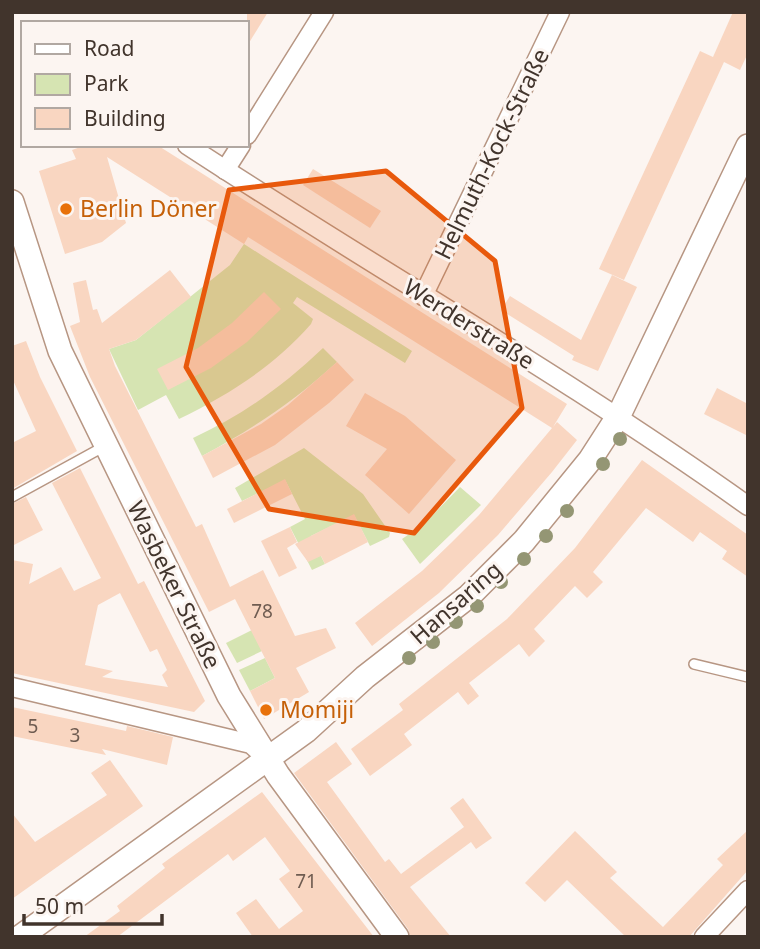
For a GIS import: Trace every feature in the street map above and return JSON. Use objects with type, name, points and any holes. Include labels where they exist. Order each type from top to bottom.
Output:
[{"type":"main road","name":"Hansaring","points":[[20,937],[306,731],[365,677],[448,614],[508,558],[560,499],[619,415],[748,146]]},
{"type":"main road","name":"Wasbeker Straße","points":[[12,202],[60,351],[229,696],[267,758],[397,937]]},
{"type":"street","points":[[248,133],[324,12]]},
{"type":"street","name":"Helmuth-Kock-Straße","points":[[423,296],[561,12]]},
{"type":"street","name":"Werderstraße","points":[[190,147],[423,296],[619,415],[748,506]]},
{"type":"street","points":[[225,170],[240,147]]},
{"type":"street","points":[[12,687],[251,744],[267,758]]},
{"type":"street","points":[[704,937],[748,890]]},
{"type":"lane","points":[[12,497],[105,446]]},
{"type":"lane","points":[[694,664],[748,677]]},
{"type":"highlighted area","points":[[386,171],[495,261],[522,408],[414,533],[269,509],[186,367],[229,190]]},
{"type":"green space","points":[[244,244],[412,351],[405,363],[297,297],[293,303],[313,319],[311,324],[282,353],[250,378],[179,419],[166,395],[138,410],[109,349],[136,340],[230,265]]},
{"type":"green space","points":[[323,348],[337,362],[272,414],[202,456],[193,438],[262,399]]},
{"type":"green space","points":[[304,448],[363,494],[390,533],[389,537],[370,546],[354,515],[311,536],[325,564],[312,570],[290,527],[305,519],[285,480],[242,501],[235,488]]},
{"type":"green space","points":[[460,487],[481,505],[420,564],[402,539],[424,524]]},
{"type":"green space","points":[[252,630],[262,651],[237,663],[226,643]]},
{"type":"green space","points":[[265,658],[275,678],[250,691],[239,670]]},
{"type":"building","points":[[247,12],[268,12],[248,44],[248,21]]},
{"type":"building","points":[[733,12],[748,12],[748,53],[740,70],[724,62],[624,280],[599,269],[700,51],[713,57]]},
{"type":"building","points":[[80,147],[160,147],[567,404],[553,427],[557,422],[577,440],[498,535],[439,593],[372,646],[355,623],[422,571],[451,543],[479,515],[552,428],[248,237],[244,244],[107,157],[126,223],[102,242],[65,254],[39,171],[76,159],[72,150]]},
{"type":"building","points":[[313,169],[381,211],[370,228],[303,185]]},
{"type":"building","points":[[170,270],[191,297],[136,340],[109,349],[115,366],[196,527],[202,524],[230,587],[263,570],[295,636],[326,628],[336,648],[296,668],[309,692],[264,719],[250,691],[275,678],[235,599],[209,612],[90,377],[70,326],[80,322],[73,283],[86,280],[93,310],[97,309],[102,323]]},
{"type":"building","points":[[612,275],[637,287],[598,371],[572,360],[574,356],[501,310],[510,296],[581,340]]},
{"type":"building","points":[[264,292],[281,309],[247,342],[211,368],[168,390],[157,369],[198,348],[232,323]]},
{"type":"building","points":[[26,341],[40,377],[77,451],[12,489],[12,443],[36,431],[12,378],[12,346]]},
{"type":"building","points":[[337,362],[354,380],[275,445],[213,478],[202,456],[261,424],[288,405]]},
{"type":"building","points":[[717,388],[748,404],[748,436],[704,414]]},
{"type":"building","points":[[365,393],[405,416],[456,460],[409,514],[365,475],[387,449],[346,426]]},
{"type":"building","points":[[642,460],[748,535],[748,577],[722,559],[727,551],[700,532],[693,542],[646,508],[593,572],[603,582],[587,598],[575,586],[534,629],[545,641],[529,657],[519,644],[469,683],[479,696],[468,705],[458,692],[404,734],[412,745],[370,776],[351,749],[403,710],[399,704],[507,619],[575,548]]},
{"type":"building","points":[[80,468],[138,584],[144,581],[205,701],[194,712],[12,673],[12,560],[33,564],[29,584],[61,567],[74,591],[101,578],[52,483]],"holes":[[[120,593],[150,652],[157,649],[167,670],[162,675],[168,687],[102,677],[113,671],[85,665],[98,605]]]},
{"type":"building","points":[[285,479],[292,494],[234,523],[227,509]]},
{"type":"building","points":[[26,497],[43,530],[12,546],[12,504]]},
{"type":"building","points":[[354,514],[368,542],[325,564],[321,556],[308,562],[295,544]]},
{"type":"building","points":[[290,527],[297,542],[287,548],[297,568],[279,577],[261,541]]},
{"type":"building","points":[[12,707],[126,731],[127,726],[173,737],[167,765],[102,749],[106,755],[12,736]]},
{"type":"building","points":[[336,742],[352,764],[327,782],[385,862],[389,859],[401,874],[464,827],[450,808],[463,798],[492,838],[476,849],[471,842],[410,887],[451,937],[411,937],[408,929],[294,773]]},
{"type":"building","points":[[110,760],[143,806],[12,899],[12,813],[35,842],[107,795],[91,773]]},
{"type":"building","points":[[262,792],[374,937],[253,937],[236,913],[256,899],[279,929],[303,911],[279,879],[290,871],[265,837],[233,861],[228,854],[117,937],[84,937],[120,911],[117,906],[165,868],[162,864]]},
{"type":"building","points":[[748,830],[748,870],[689,937],[626,937],[567,880],[545,902],[525,883],[575,831],[617,872],[610,878],[663,927],[723,865],[717,859]]},
{"type":"place","name":"Berlin Döner","points":[[66,209]]},
{"type":"place","name":"Momiji","points":[[266,710]]}]
